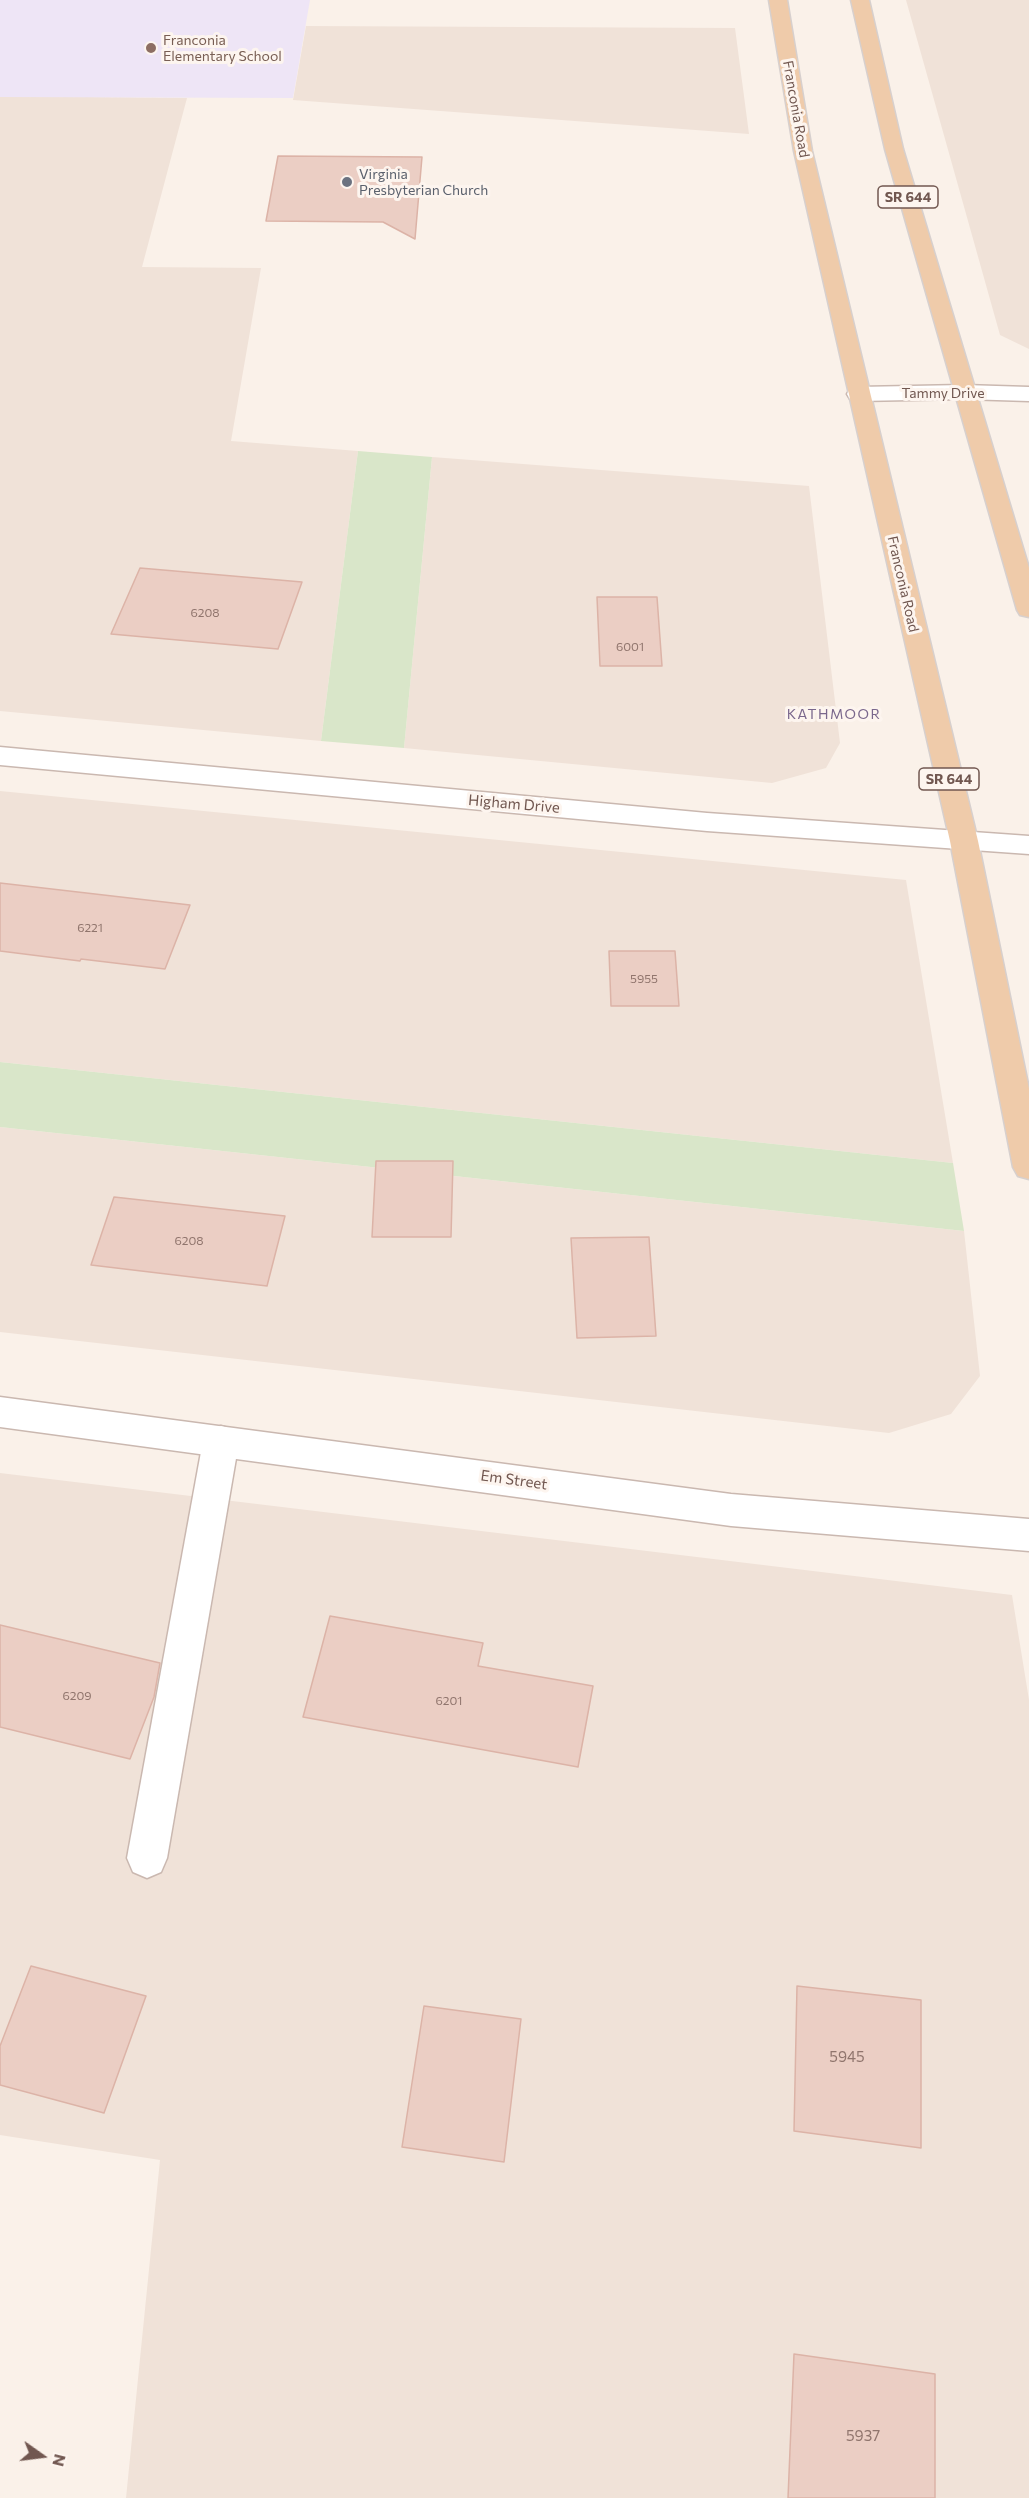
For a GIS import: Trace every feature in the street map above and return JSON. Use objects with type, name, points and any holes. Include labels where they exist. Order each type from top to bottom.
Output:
[{"type":"main road","name":"Franconia Road","points":[[778,0],[803,151],[964,841],[1029,1167]]},
{"type":"main road","name":"SR 644","points":[[860,0],[894,149],[1029,610]]},
{"type":"street","name":"Tammy Drive","points":[[858,394],[964,392],[1029,394]]},
{"type":"street","name":"Higham Drive","points":[[0,756],[707,822],[1029,845]]},
{"type":"street","name":"Em Street","points":[[0,1412],[731,1510],[1029,1535]]},
{"type":"street","points":[[147,1858],[221,1440]]},
{"type":"shaded area","name":"Franconia Elementary School","points":[[0,0],[310,0],[293,98],[0,97]]},
{"type":"shaded area","points":[[906,0],[1029,0],[1029,349],[1000,335]]},
{"type":"shaded area","points":[[306,26],[735,28],[749,134],[293,100]]},
{"type":"shaded area","points":[[0,96],[187,98],[142,267],[261,268],[231,441],[358,451],[321,741],[0,711]]},
{"type":"shaded area","points":[[432,457],[809,486],[840,743],[826,768],[772,783],[404,748]]},
{"type":"shaded area","points":[[0,791],[906,880],[953,1163],[0,1062]]},
{"type":"shaded area","points":[[0,1127],[964,1231],[980,1376],[951,1414],[889,1433],[0,1332]]},
{"type":"shaded area","points":[[0,1473],[1012,1595],[1029,1700],[1029,2498],[126,2498],[160,2160],[0,2135]]},
{"type":"green space","points":[[358,451],[432,457],[404,748],[321,741]]},
{"type":"green space","points":[[0,1062],[953,1163],[964,1231],[0,1127]]},
{"type":"building","name":"Virginia Presbyterian Church","points":[[278,156],[422,157],[415,239],[383,222],[266,221]]},
{"type":"building","points":[[140,568],[302,582],[278,649],[111,634]]},
{"type":"building","points":[[597,597],[657,597],[662,666],[600,666]]},
{"type":"building","points":[[0,883],[190,905],[165,969],[81,959],[80,961],[0,951]]},
{"type":"building","points":[[609,951],[675,951],[679,1006],[611,1006]]},
{"type":"building","points":[[376,1161],[453,1161],[451,1237],[372,1237]]},
{"type":"building","points":[[114,1197],[285,1216],[267,1286],[91,1265]]},
{"type":"building","points":[[649,1237],[656,1336],[577,1338],[571,1238]]},
{"type":"building","points":[[330,1616],[483,1643],[478,1666],[593,1686],[578,1767],[303,1717]]},
{"type":"building","points":[[0,1625],[160,1663],[154,1697],[130,1759],[0,1727]]},
{"type":"building","points":[[31,1966],[146,1996],[104,2113],[0,2085],[0,2046]]},
{"type":"building","points":[[797,1986],[921,2000],[921,2148],[794,2131]]},
{"type":"building","points":[[424,2006],[521,2019],[504,2162],[402,2147]]},
{"type":"building","points":[[794,2354],[935,2374],[935,2498],[788,2498]]},
{"type":"place","name":"Franconia Elementary School","points":[[151,48]]},
{"type":"place","name":"Virginia Presbyterian Church","points":[[347,182]]},
{"type":"district","name":"KATHMOOR","points":[[834,714]]}]
